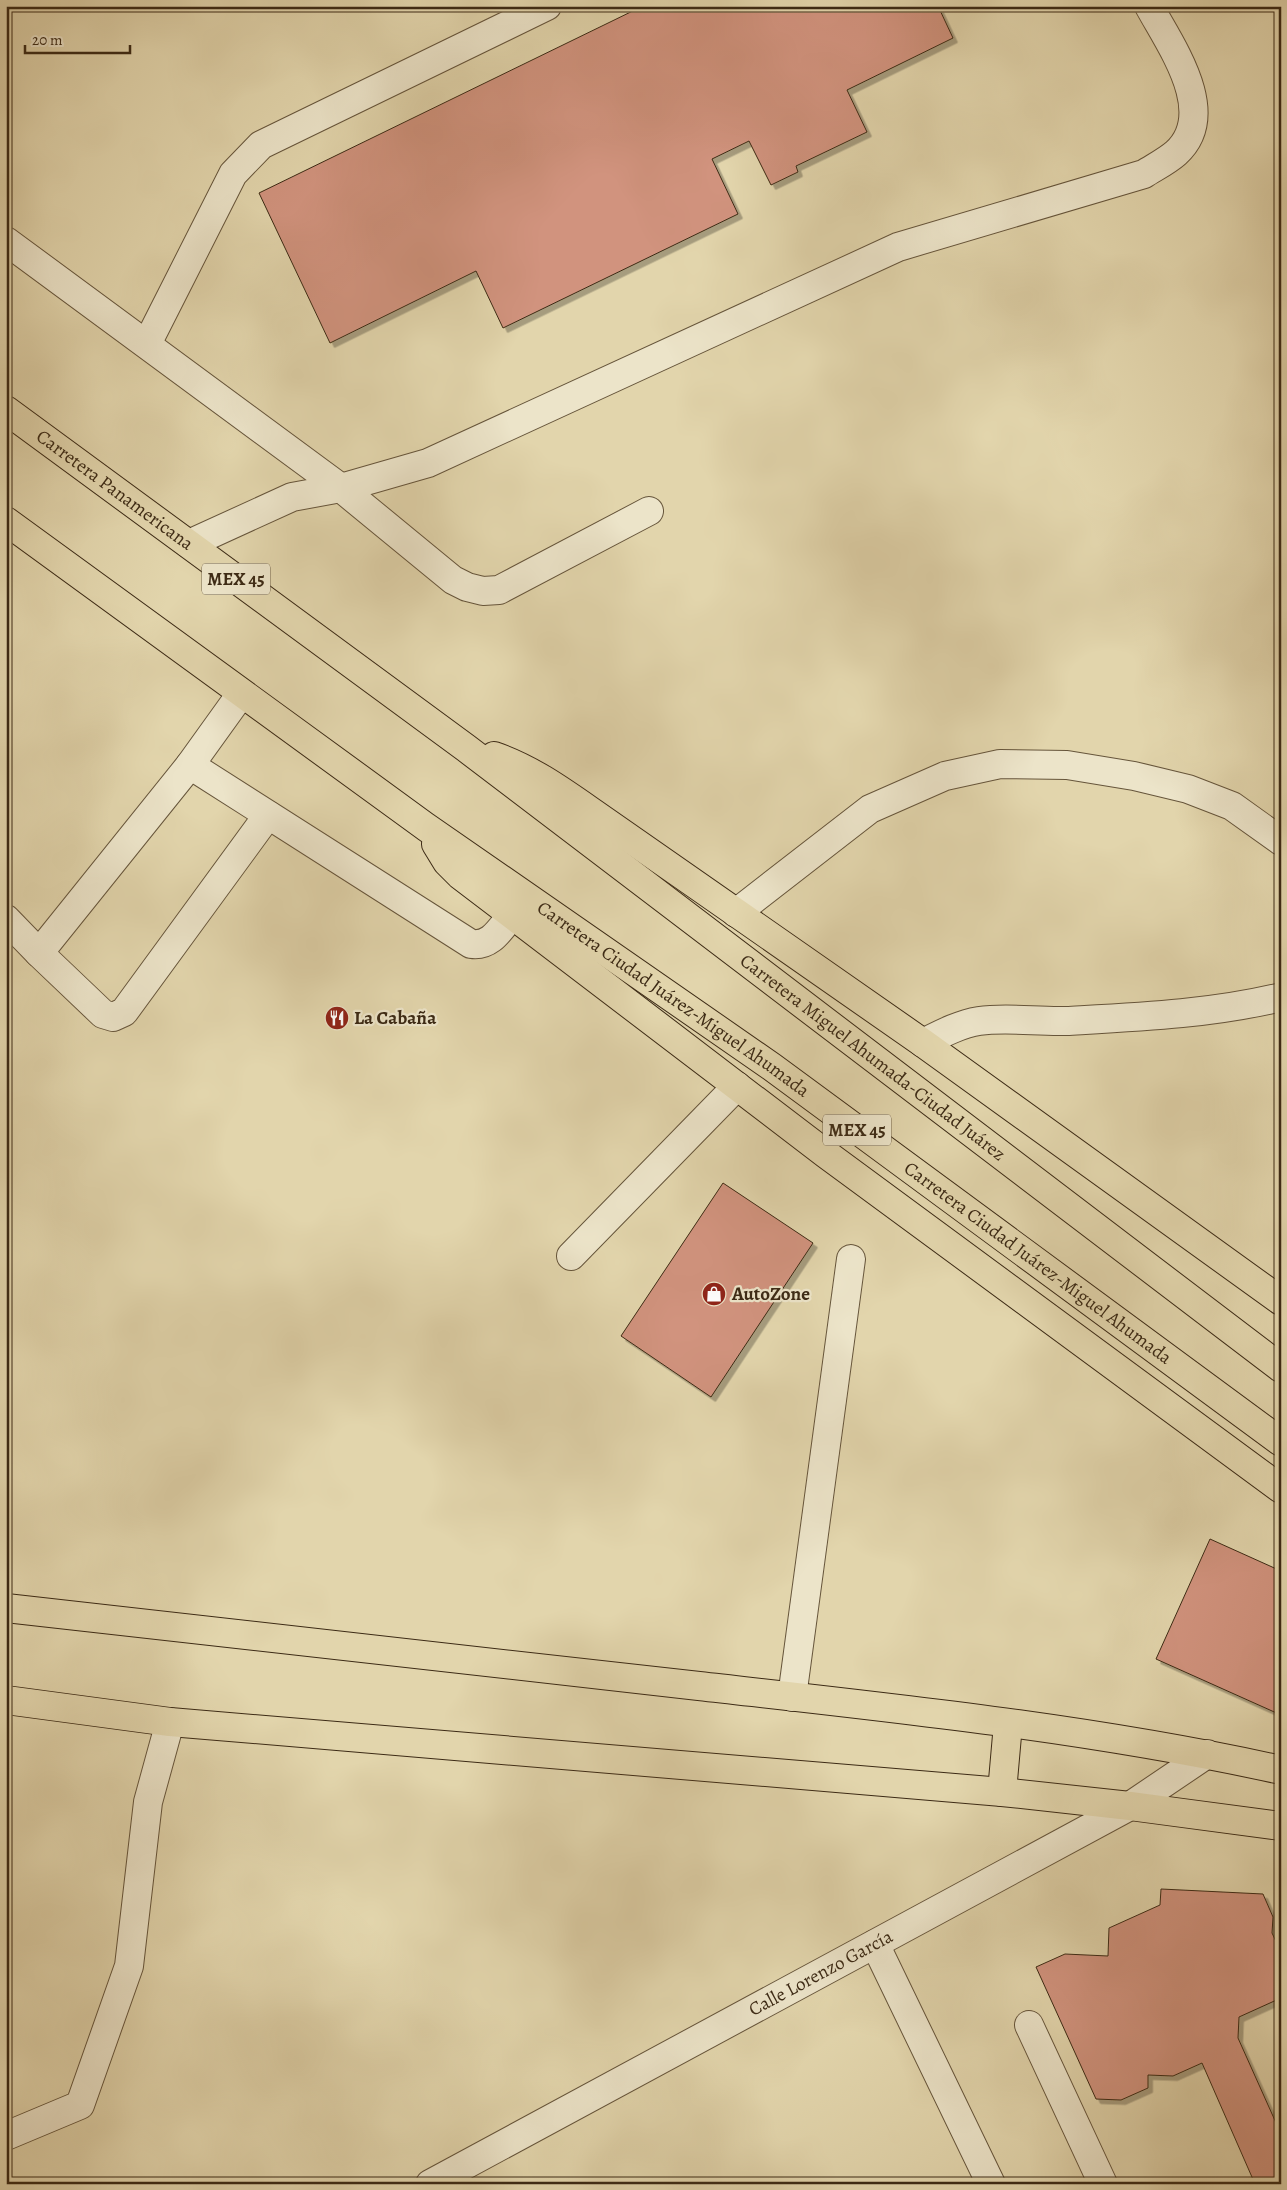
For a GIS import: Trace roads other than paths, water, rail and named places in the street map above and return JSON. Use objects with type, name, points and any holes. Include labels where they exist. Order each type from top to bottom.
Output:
[{"type":"main road","name":"Carretera Panamericana","points":[[6,410],[466,748]]},
{"type":"main road","name":"MEX 45","points":[[6,521],[426,827]]},
{"type":"main road","points":[[466,748],[510,761],[541,777],[923,1043],[1281,1301]]},
{"type":"main road","name":"Carretera Miguel Ahumada-Ciudad Juárez","points":[[466,748],[1281,1368]]},
{"type":"main road","points":[[426,827],[447,862],[512,915],[736,1086],[1281,1490]]},
{"type":"main road","name":"Carretera Ciudad Juárez-Miguel Ahumada","points":[[426,827],[772,1067],[1281,1442]]},
{"type":"main road","points":[[6,1608],[792,1697],[1008,1724],[1206,1754],[1281,1770]]},
{"type":"main road","points":[[6,1700],[170,1722],[1002,1792],[1130,1806],[1281,1826]]},
{"type":"main road","points":[[1002,1792],[1008,1724]]},
{"type":"street","points":[[147,344],[233,174],[261,145],[548,6]]},
{"type":"street","points":[[189,544],[292,497],[341,488],[428,463],[898,247],[1144,174],[1177,152],[1190,134],[1195,118],[1189,80],[1149,6]]},
{"type":"street","points":[[6,241],[341,488],[439,570],[467,587],[483,591],[499,590],[649,511]]},
{"type":"street","points":[[39,953],[190,765],[241,694]]},
{"type":"street","points":[[736,912],[870,809],[945,776],[1000,764],[1066,765],[1134,776],[1188,789],[1232,806],[1281,841]]},
{"type":"street","points":[[190,765],[471,944],[484,944],[491,940],[512,915]]},
{"type":"street","points":[[6,919],[103,1014],[114,1017],[124,1012],[268,815]]},
{"type":"street","points":[[923,1043],[954,1029],[979,1021],[1064,1021],[1183,1013],[1254,1004],[1281,997]]},
{"type":"street","points":[[571,1256],[736,1086]]},
{"type":"street","points":[[792,1697],[851,1259]]},
{"type":"street","points":[[6,2136],[80,2105],[129,1966],[148,1802],[170,1722]]},
{"type":"street","name":"Calle Lorenzo García","points":[[430,2184],[1130,1806],[1206,1754]]},
{"type":"street","points":[[875,1944],[991,2184]]},
{"type":"street","points":[[1029,2025],[1103,2184]]},
{"type":"place","name":"La Cabaña","points":[[337,1018]]},
{"type":"place","name":"AutoZone","points":[[714,1294]]}]
